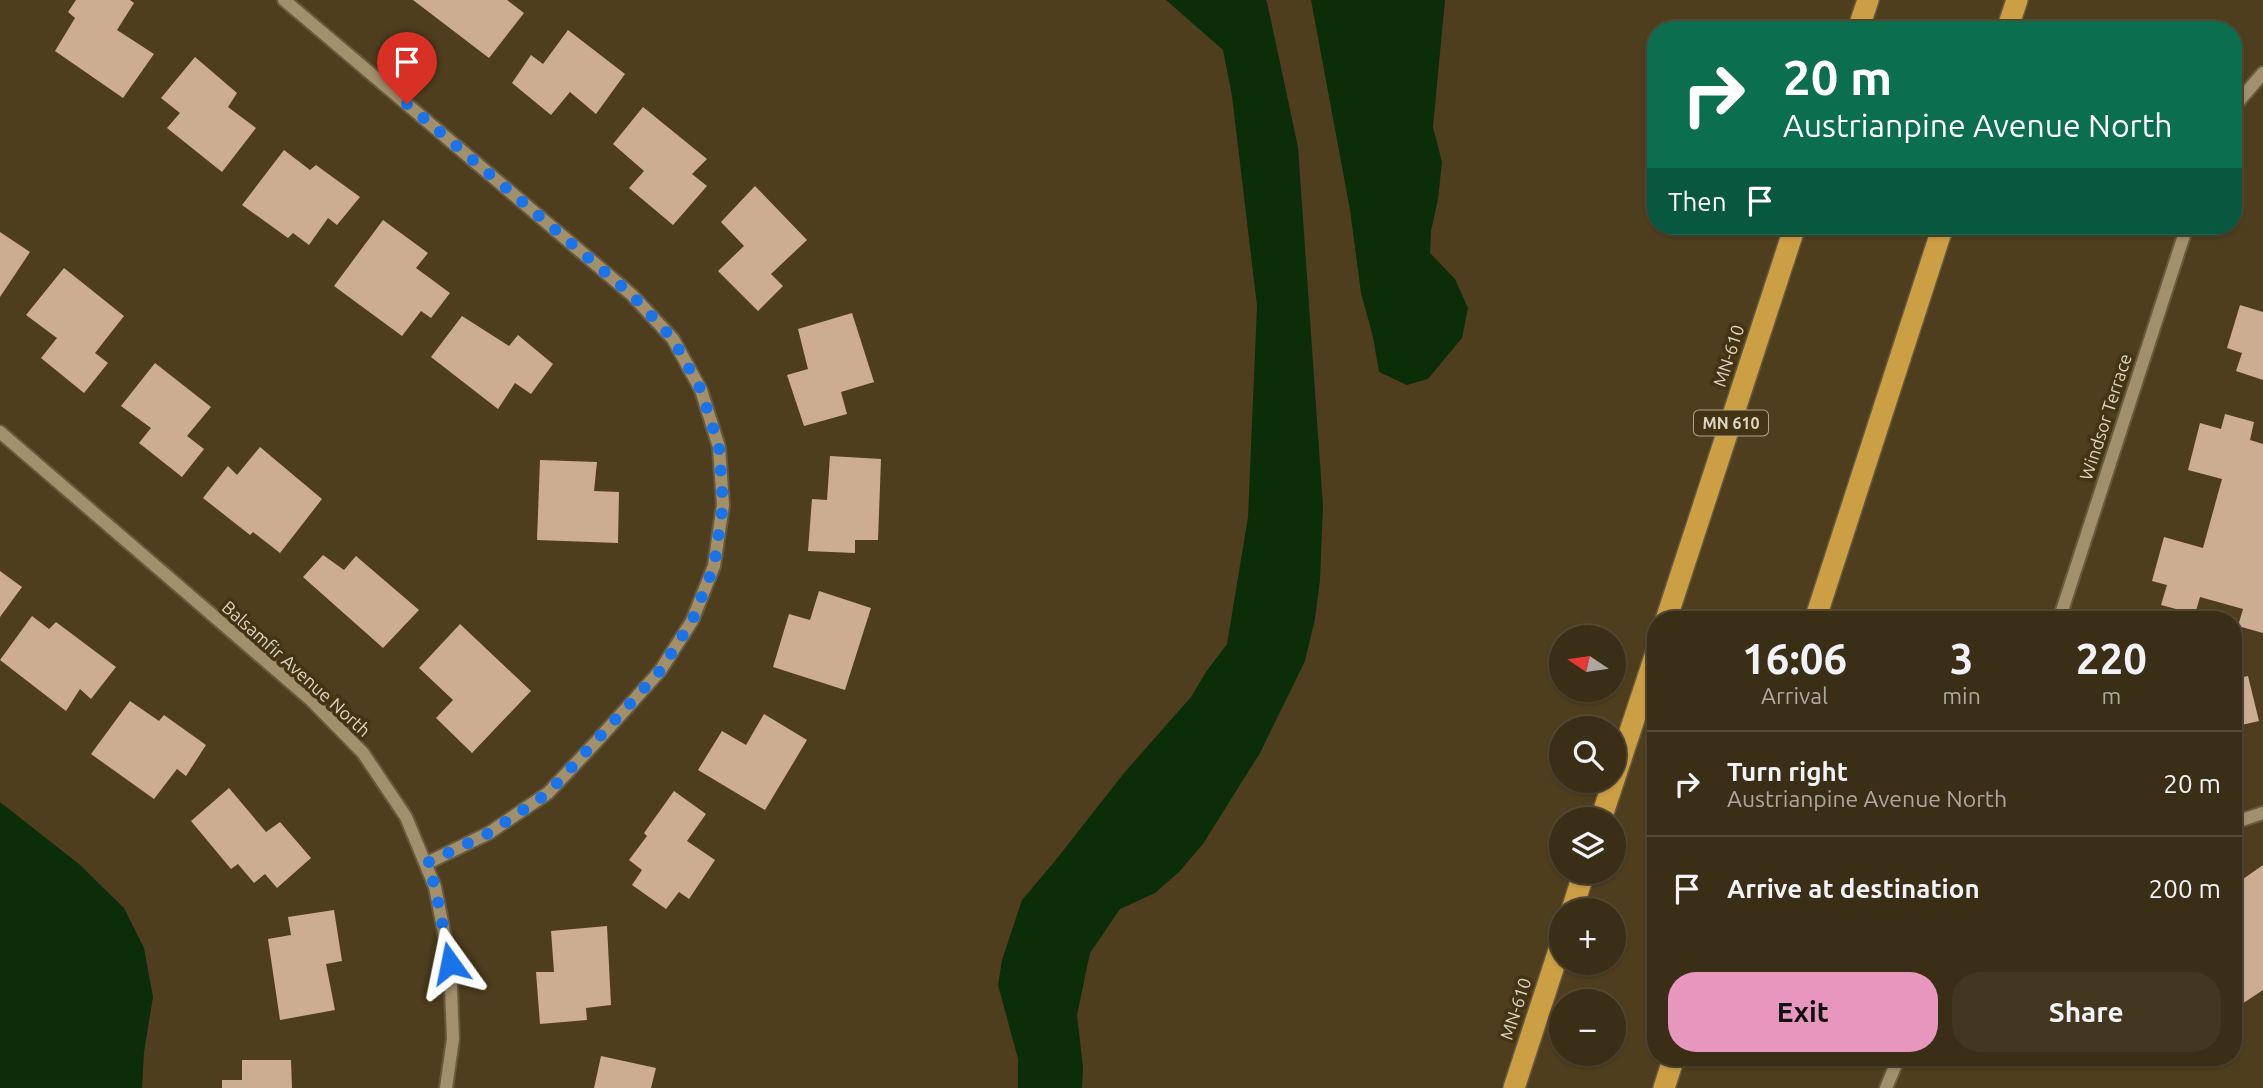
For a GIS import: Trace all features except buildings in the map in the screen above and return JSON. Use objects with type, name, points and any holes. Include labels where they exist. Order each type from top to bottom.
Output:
[{"type":"highway","points":[[1861,21],[1868,0]]},
{"type":"highway","points":[[2010,21],[2017,0]]},
{"type":"highway","name":"MN-610","points":[[1670,611],[1792,235]]},
{"type":"highway","points":[[1818,611],[1940,235]]},
{"type":"highway","points":[[1605,807],[1647,680]]},
{"type":"highway","name":"MN-610","points":[[1514,1088],[1551,975]]},
{"type":"highway","points":[[1664,1088],[1671,1066]]},
{"type":"street","points":[[284,0],[632,295],[673,339],[701,390],[719,447],[723,505],[714,566],[692,621],[660,671],[548,793],[489,833],[427,863]]},
{"type":"street","points":[[2242,98],[2263,73]]},
{"type":"street","name":"Windsor Terrace","points":[[2062,611],[2184,235]]},
{"type":"street","name":"Balsamfir Avenue North","points":[[0,432],[328,718],[370,764],[406,817],[435,887],[450,963],[453,1040],[446,1088]]},
{"type":"street","points":[[2242,821],[2263,813]]},
{"type":"street","points":[[1885,1088],[1895,1066]]},
{"type":"shaded area","points":[[1166,0],[1267,2],[1298,147],[1323,506],[1320,580],[1315,619],[1305,661],[1260,753],[1203,844],[1179,872],[1155,893],[1120,909],[1090,953],[1077,1015],[1083,1067],[1082,1088],[1018,1088],[1018,1059],[998,985],[1002,960],[1022,900],[1124,773],[1191,697],[1227,644],[1248,517],[1257,306],[1232,96],[1223,50]]},
{"type":"shaded area","points":[[1311,0],[1445,0],[1433,127],[1442,162],[1430,253],[1455,279],[1468,308],[1462,338],[1428,379],[1407,385],[1379,372],[1361,293],[1350,210]]},
{"type":"shaded area","points":[[0,802],[79,864],[124,908],[144,948],[153,997],[144,1052],[142,1088],[0,1088]]},
{"type":"route","points":[[407,104],[632,295],[673,339],[701,390],[719,447],[723,505],[714,566],[692,621],[660,671],[548,793],[489,833],[427,863],[435,887],[450,963]]}]
